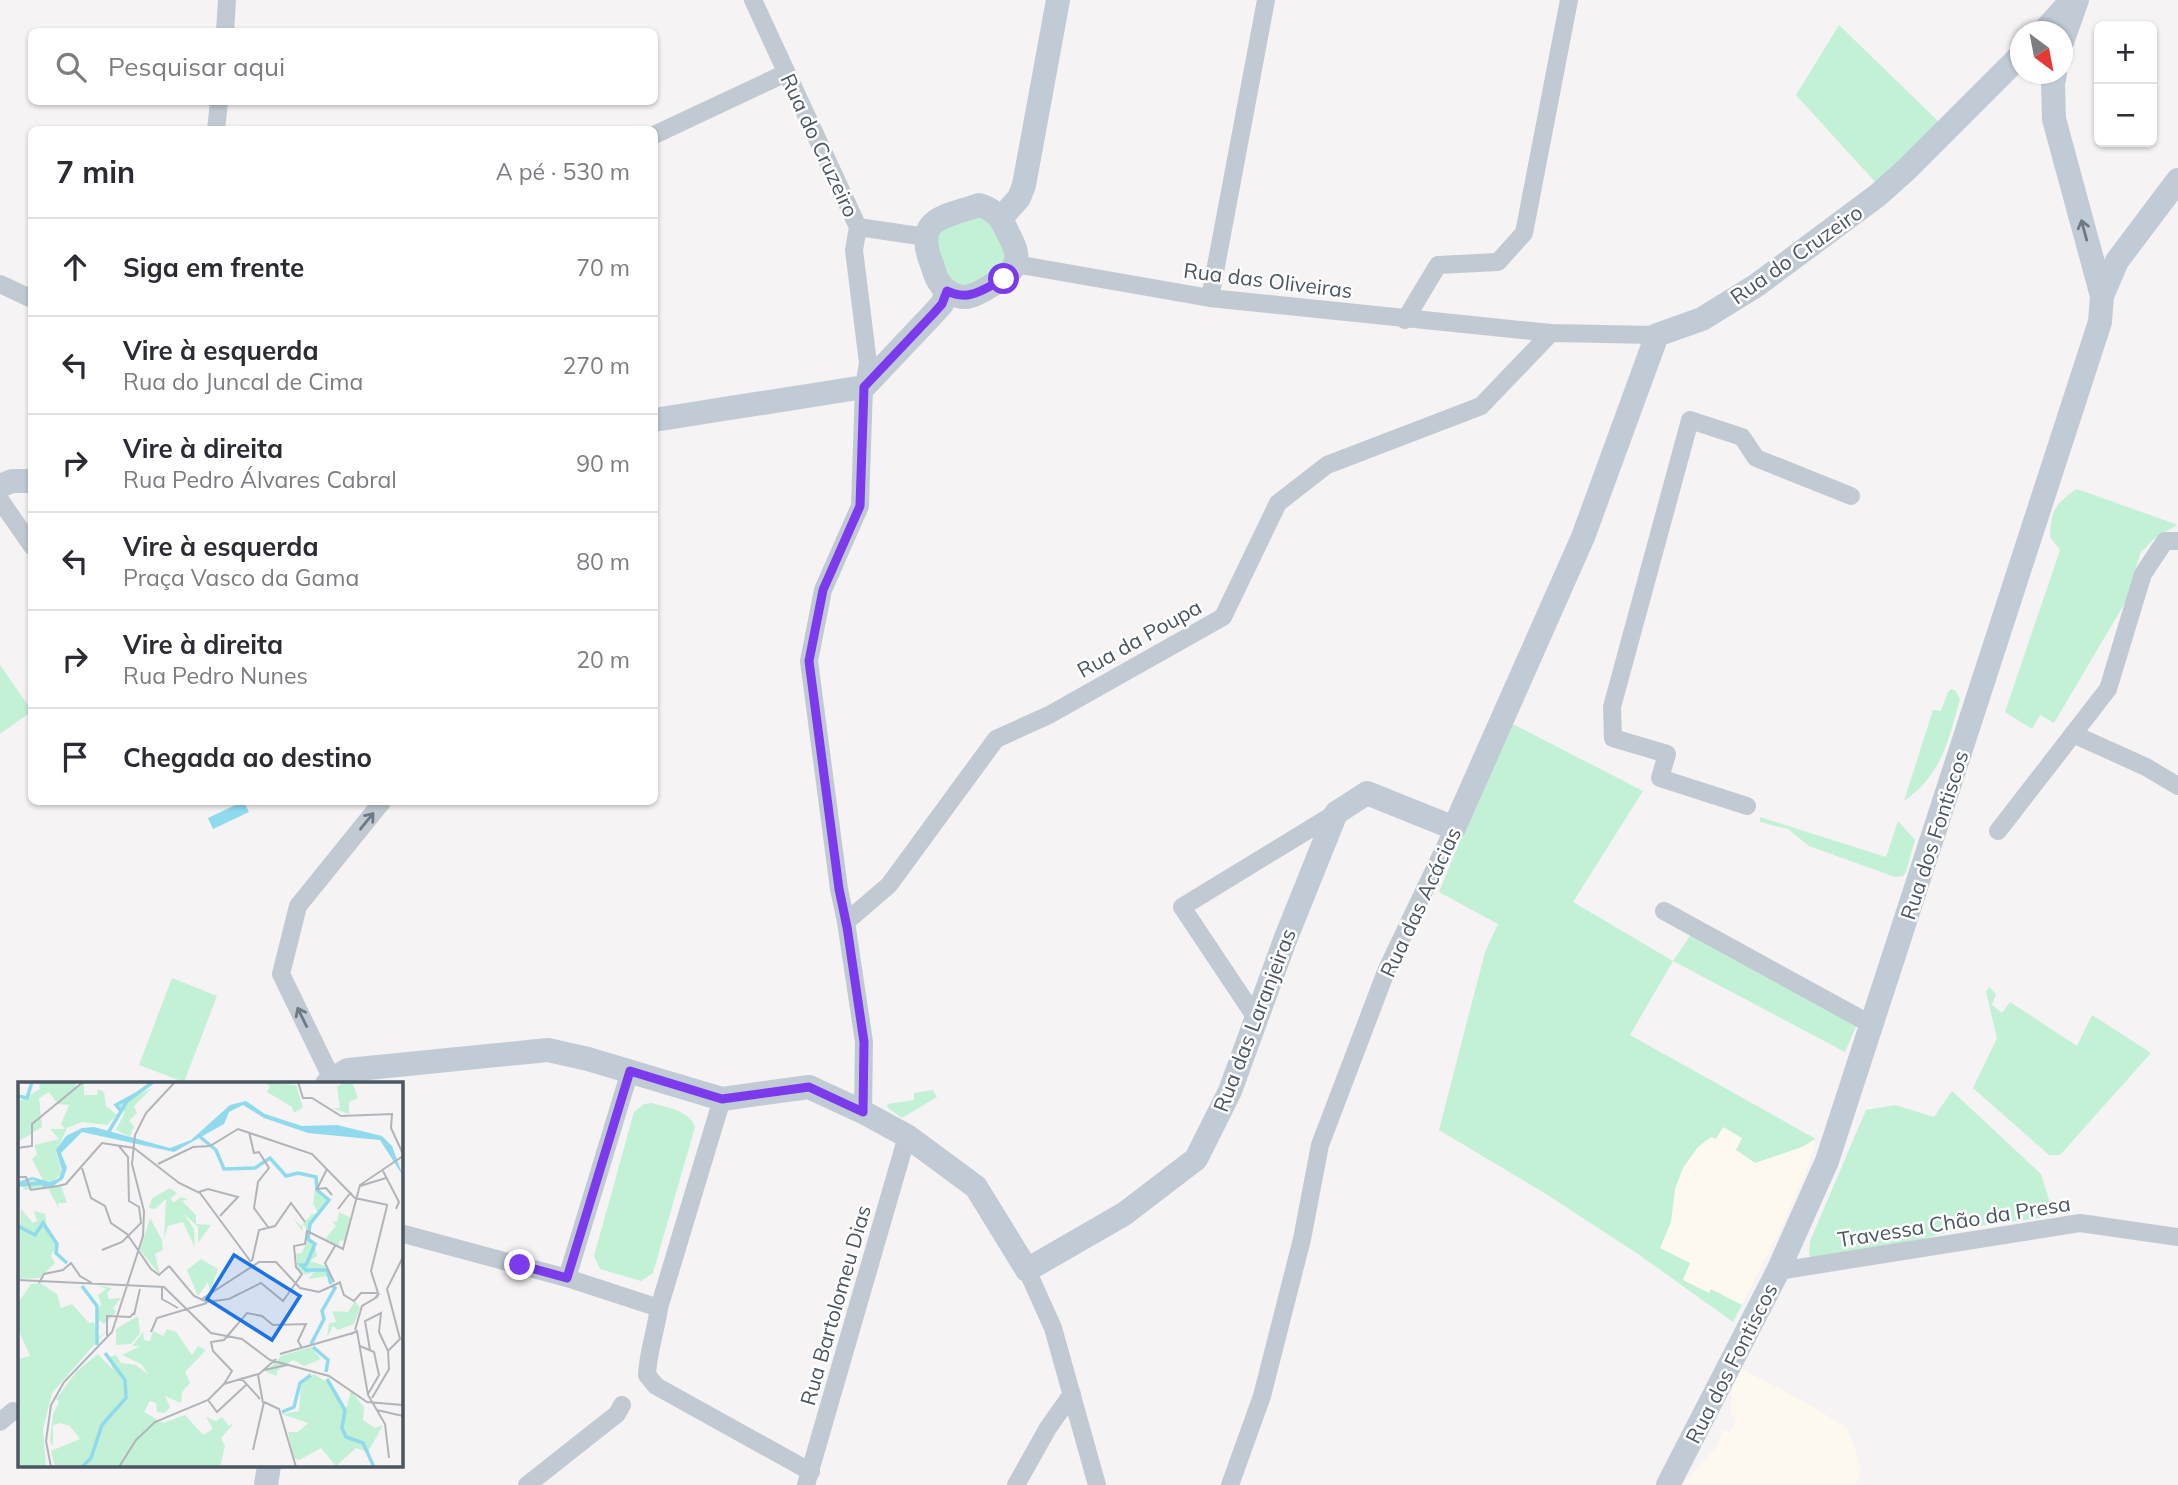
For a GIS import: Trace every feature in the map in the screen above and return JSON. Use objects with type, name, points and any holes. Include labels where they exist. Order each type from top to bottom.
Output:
[{"type":"street","points":[[225,28],[227,0]]},
{"type":"street","name":"Rua do Cruzeiro","points":[[753,0],[858,227],[926,237]]},
{"type":"street","points":[[1001,218],[1018,198],[1024,185],[1058,0]]},
{"type":"street","points":[[1210,298],[1266,0]]},
{"type":"street","points":[[1405,320],[1438,265],[1498,262],[1524,233],[1569,0]]},
{"type":"street","points":[[2054,21],[2075,0]]},
{"type":"street","points":[[2069,21],[2075,0]]},
{"type":"street","name":"Rua do Cruzeiro","points":[[1517,330],[1657,335],[1702,319],[1757,285],[1878,195],[2010,66]]},
{"type":"street","points":[[658,133],[786,73]]},
{"type":"street","points":[[2053,84],[2054,119],[2102,296]]},
{"type":"street","points":[[216,126],[219,105]]},
{"type":"street","name":"Rua dos Fontiscos","points":[[1668,1485],[1778,1271],[1827,1161],[2096,335],[2102,296],[2117,261],[2178,180]]},
{"type":"street","points":[[979,205],[992,209],[1001,218],[1017,251],[1016,264],[1011,273],[967,297],[947,291],[939,283],[925,246],[929,227],[938,219],[979,205]]},
{"type":"street","points":[[858,227],[854,250],[868,363],[864,387],[860,506],[823,590],[809,661],[839,889],[864,1042],[863,1112]]},
{"type":"street","name":"Rua das Oliveiras","points":[[1016,264],[1210,298],[1517,330]]},
{"type":"street","points":[[0,284],[28,297]]},
{"type":"street","points":[[658,419],[864,387],[942,304],[947,291]]},
{"type":"street","name":"Rua da Poupa","points":[[846,922],[889,885],[996,739],[1049,715],[1223,617],[1278,503],[1326,465],[1482,405],[1550,333]]},
{"type":"street","name":"Rua das Acácias","points":[[1230,1485],[1262,1396],[1302,1238],[1320,1145],[1387,969],[1454,828],[1583,537],[1657,335]]},
{"type":"street","points":[[1747,806],[1660,778],[1667,754],[1614,738],[1612,707],[1690,420],[1742,436],[1756,458],[1851,496]]},
{"type":"street","points":[[0,486],[12,481],[28,481]]},
{"type":"street","points":[[0,500],[28,539]]},
{"type":"street","points":[[1998,831],[2108,689],[2143,574],[2165,541],[2178,541]]},
{"type":"street","points":[[2073,734],[2146,767],[2178,786]]},
{"type":"street","points":[[2146,767],[2178,776]]},
{"type":"street","points":[[1256,1018],[1182,907],[1367,793],[1454,828]]},
{"type":"street","points":[[380,805],[298,906],[281,974],[330,1082],[348,1070],[548,1050],[564,1052],[722,1099],[809,1087],[863,1112],[907,1136],[976,1187],[1027,1270],[1053,1328],[1097,1485]]},
{"type":"street","name":"Rua das Laranjeiras","points":[[1027,1270],[1124,1214],[1196,1159],[1230,1091],[1336,813]]},
{"type":"street","points":[[1664,911],[1872,1025]]},
{"type":"street","points":[[567,1278],[630,1071]]},
{"type":"street","points":[[722,1099],[659,1308],[647,1375],[656,1386],[808,1479]]},
{"type":"street","name":"Rua Bartolomeu Dias","points":[[808,1479],[907,1136]]},
{"type":"street","name":"Travessa Chão da Presa","points":[[1778,1271],[2080,1223],[2178,1237]]},
{"type":"street","points":[[404,1234],[567,1278],[659,1308]]},
{"type":"street","points":[[1016,1485],[1048,1428],[1072,1394]]},
{"type":"street","points":[[527,1485],[617,1414],[622,1405]]},
{"type":"shaded area","points":[[1743,1098],[1816,1139],[1806,1171],[1780,1230],[1733,1322],[1638,1254],[1655,1186]]},
{"type":"shaded area","points":[[1742,1369],[1847,1428],[1861,1470],[1856,1485],[1682,1485],[1717,1446],[1723,1430],[1730,1431],[1737,1419],[1731,1414],[1732,1386]]},
{"type":"green space","points":[[1839,25],[1939,122],[1877,184],[1796,95]]},
{"type":"green space","points":[[979,215],[987,217],[1007,253],[1003,267],[965,287],[947,278],[935,239],[937,232]]},
{"type":"green space","points":[[2077,489],[2178,525],[2157,536],[2141,552],[2126,601],[2054,723],[2040,715],[2032,729],[2005,712],[2060,550],[2050,537],[2053,514],[2059,503]]},
{"type":"green space","points":[[0,665],[28,705],[28,714],[0,734]]},
{"type":"green space","points":[[1951,689],[1955,690],[1960,699],[1942,756],[1927,780],[1904,801],[1933,710],[1941,711]]},
{"type":"green space","points":[[1509,722],[1643,791],[1573,902],[1673,961],[1630,1035],[1816,1139],[1802,1147],[1755,1163],[1736,1150],[1742,1138],[1723,1127],[1716,1139],[1711,1137],[1698,1147],[1683,1168],[1675,1189],[1671,1222],[1660,1248],[1690,1263],[1683,1280],[1709,1293],[1711,1289],[1742,1305],[1733,1322],[1638,1254],[1546,1194],[1439,1130],[1485,952],[1498,924],[1439,892]]},
{"type":"green space","points":[[1760,817],[1886,857],[1898,821],[1915,840],[1906,872],[1903,876],[1895,877],[1809,846],[1788,829],[1760,822]]},
{"type":"green space","points":[[1692,933],[1857,1024],[1845,1052],[1673,961]]},
{"type":"green space","points":[[172,978],[217,996],[184,1082],[139,1065]]},
{"type":"green space","points":[[1989,987],[1996,994],[1992,1005],[2002,1013],[2010,1002],[2077,1046],[2092,1015],[2151,1053],[2060,1155],[2049,1155],[1973,1088],[1997,1038],[1986,992]]},
{"type":"green space","points":[[933,1090],[937,1097],[902,1118],[888,1108],[887,1104],[914,1100],[914,1093]]},
{"type":"green space","points":[[1952,1091],[2041,1174],[2054,1216],[1964,1228],[1852,1258],[1814,1261],[1809,1255],[1810,1241],[1866,1110],[1895,1105],[1934,1117]]},
{"type":"green space","points":[[652,1103],[683,1113],[695,1127],[653,1273],[641,1281],[600,1269],[594,1256],[634,1112],[644,1104]]},
{"type":"water","points":[[236,805],[246,805],[249,812],[213,829],[208,818]]},
{"type":"route","points":[[520,1265],[567,1278],[630,1071],[722,1099],[809,1087],[863,1112],[864,1042],[839,889],[809,661],[823,590],[860,506],[864,387],[942,304],[947,291],[967,297],[1004,279]]}]
